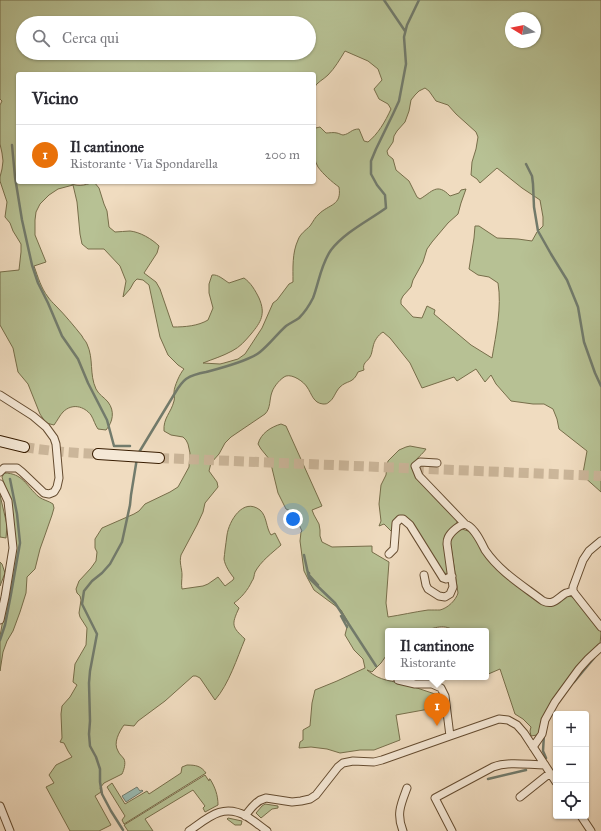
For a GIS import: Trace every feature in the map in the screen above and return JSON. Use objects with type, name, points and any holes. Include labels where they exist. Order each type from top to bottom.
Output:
[{"type":"main road","points":[[0,441],[24,447]]},
{"type":"main road","points":[[98,454],[159,458]]},
{"type":"street","points":[[0,396],[33,416],[46,427],[54,438],[56,444],[59,478],[54,492],[49,494],[44,493],[17,468],[4,468],[0,472]]},
{"type":"street","points":[[437,463],[420,462],[415,466],[419,476],[464,524],[468,525],[499,568],[546,603],[551,603],[573,591]]},
{"type":"street","points":[[0,484],[8,501],[13,548],[0,620]]},
{"type":"street","points":[[389,554],[394,549],[397,522],[400,519],[403,519],[410,525],[443,578],[446,579],[452,576]]},
{"type":"street","points":[[424,574],[428,589],[442,597],[447,596],[452,592],[452,576],[447,544],[448,538],[456,528],[464,524]]},
{"type":"street","points":[[601,541],[589,551],[583,560],[573,587],[573,591],[601,628]]},
{"type":"street","points":[[533,747],[542,734],[545,720],[555,702],[579,669],[601,647]]},
{"type":"street","points":[[398,680],[415,684],[432,684],[441,688],[445,696],[450,736]]},
{"type":"street","points":[[245,816],[257,802],[262,799],[266,798],[292,802],[301,802],[310,799],[316,795],[338,767],[343,763],[353,761],[374,762],[382,760],[499,719],[508,720],[517,725],[524,733],[553,778]]},
{"type":"street","points":[[452,831],[435,798],[499,765],[545,765]]},
{"type":"street","points":[[520,797],[550,773]]},
{"type":"street","points":[[402,831],[399,822],[399,810],[407,788]]},
{"type":"street","points":[[0,806],[10,831]]},
{"type":"street","points":[[189,831],[210,817],[224,811],[235,812],[245,816],[266,831]]},
{"type":"street","points":[[583,819],[592,831]]},
{"type":"green space","points":[[0,0],[601,0],[601,492],[582,475],[587,451],[559,429],[553,409],[544,404],[511,401],[496,384],[491,375],[485,382],[476,369],[457,381],[454,377],[422,388],[410,363],[390,338],[383,332],[375,340],[371,356],[364,364],[364,370],[358,372],[352,380],[340,387],[327,404],[317,402],[306,385],[298,379],[292,376],[284,377],[278,382],[273,390],[270,404],[265,414],[231,437],[211,463],[209,471],[217,482],[218,487],[205,503],[203,512],[180,558],[182,589],[203,586],[218,577],[225,586],[234,578],[229,572],[224,558],[228,529],[238,512],[248,506],[260,510],[264,515],[271,535],[275,533],[281,545],[260,564],[248,588],[234,603],[239,608],[234,625],[237,631],[245,639],[236,662],[229,679],[215,700],[200,678],[193,676],[165,701],[138,721],[134,726],[124,725],[116,741],[118,752],[125,761],[123,772],[122,774],[104,783],[100,788],[101,792],[95,796],[111,825],[99,831],[70,831],[46,787],[54,783],[49,775],[56,765],[72,757],[64,743],[60,742],[62,738],[62,706],[70,697],[77,685],[73,682],[75,664],[86,645],[87,628],[80,617],[79,613],[81,600],[76,589],[79,581],[96,561],[97,552],[95,548],[95,539],[102,528],[134,514],[145,504],[178,487],[189,467],[190,453],[186,440],[183,437],[171,435],[164,431],[166,419],[173,405],[175,387],[184,369],[168,355],[160,337],[149,285],[143,280],[137,279],[123,297],[126,281],[120,266],[104,249],[88,249],[82,244],[77,202],[73,185],[58,189],[40,204],[36,212],[35,235],[46,262],[34,266],[46,294],[73,324],[87,343],[94,383],[97,391],[112,409],[112,420],[106,430],[98,429],[91,415],[85,409],[70,407],[63,412],[54,425],[46,423],[40,414],[28,384],[18,372],[13,348],[0,325],[0,272],[19,270],[21,244],[10,223],[5,217],[7,202],[0,181],[3,161],[0,144],[0,105],[2,101],[0,99]],"holes":[[[345,51],[368,61],[378,69],[382,80],[374,89],[379,99],[388,104],[391,109],[381,127],[368,142],[364,141],[359,129],[343,135],[326,133],[320,127],[316,128],[316,162],[322,172],[339,187],[339,198],[334,204],[318,215],[300,236],[294,255],[293,282],[289,284],[273,303],[262,328],[245,354],[238,359],[220,364],[203,363],[238,348],[260,322],[262,309],[259,298],[251,284],[244,278],[229,283],[219,276],[212,275],[209,284],[209,293],[213,308],[208,320],[191,326],[173,327],[160,289],[156,282],[144,273],[157,253],[159,246],[142,234],[130,231],[115,232],[109,227],[107,211],[99,188],[96,184],[16,184],[16,72],[316,72],[316,85],[331,72]],[[425,88],[436,101],[448,105],[476,132],[478,137],[472,162],[471,175],[480,183],[497,168],[540,200],[543,226],[537,232],[532,241],[497,238],[479,226],[475,226],[469,269],[478,275],[489,277],[498,283],[499,311],[492,358],[471,345],[434,314],[435,310],[427,306],[422,318],[413,317],[401,304],[403,296],[411,287],[413,280],[423,262],[427,249],[448,223],[458,214],[466,189],[450,196],[438,189],[431,191],[420,199],[417,197],[409,181],[396,170],[393,159],[388,155],[387,151],[393,142],[394,136],[405,122],[411,100],[419,91]]]},
{"type":"green space","points":[[281,424],[286,426],[322,506],[312,510],[319,524],[322,542],[332,547],[372,546],[372,552],[389,562],[386,603],[388,617],[428,610],[440,610],[449,606],[454,601],[458,593],[450,540],[457,531],[462,529],[471,532],[490,561],[499,571],[540,602],[568,596],[573,597],[600,628],[600,644],[577,669],[537,735],[531,736],[531,727],[515,714],[500,669],[489,674],[489,628],[385,628],[385,657],[372,672],[367,670],[382,679],[408,685],[435,694],[440,699],[442,706],[396,715],[400,740],[374,750],[360,750],[340,753],[327,749],[311,747],[299,748],[300,742],[303,740],[303,730],[310,726],[315,690],[365,668],[363,659],[354,650],[345,635],[348,622],[341,610],[314,590],[304,571],[300,541],[302,531],[293,512],[286,509],[278,493],[270,460],[258,444],[261,437],[274,427]]},
{"type":"green space","points":[[410,446],[426,449],[414,464],[457,520],[457,524],[448,532],[448,574],[444,573],[400,516],[396,517],[393,532],[384,524],[379,526],[381,521],[379,504],[381,485],[386,475],[388,461],[399,450]]},
{"type":"green space","points":[[4,473],[16,475],[39,497],[53,504],[54,508],[35,569],[27,577],[26,593],[13,631],[3,652],[0,671],[0,636],[14,559],[5,487],[2,477]]},
{"type":"green space","points":[[0,495],[7,525],[6,538],[0,537]]},
{"type":"green space","points":[[0,562],[5,573],[0,586]]},
{"type":"green space","points":[[187,765],[198,766],[206,773],[124,824],[122,820],[125,816],[107,787],[112,783],[125,804],[147,791],[149,794],[181,773],[182,767]]},
{"type":"green space","points":[[205,775],[209,781],[210,779],[215,788],[218,805],[205,812],[203,808],[205,806],[193,790],[145,819],[153,831],[128,831],[124,825]]},
{"type":"green space","points":[[265,804],[278,806],[278,808],[272,809],[261,818],[256,813]]},
{"type":"green space","points":[[227,819],[242,821],[241,825],[235,825]]},
{"type":"water","points":[[137,787],[140,791],[143,791],[126,802],[122,796]]},
{"type":"waterway","points":[[384,0],[405,31]]},
{"type":"waterway","points":[[138,454],[176,391],[185,380],[196,374],[242,361],[264,349],[286,326],[299,318],[307,309],[313,298],[322,267],[331,250],[350,232],[386,208],[385,195],[371,174],[371,161],[399,101],[406,64],[404,37],[407,25],[419,0]]},
{"type":"waterway","points":[[12,145],[16,183]]},
{"type":"waterway","points":[[526,164],[532,176],[534,207],[538,231],[567,280],[578,307],[584,342],[601,386]]},
{"type":"waterway","points":[[16,184],[22,220],[32,265],[38,283],[62,336],[78,359],[88,383],[107,420],[114,446],[130,446]]},
{"type":"waterway","points":[[123,830],[102,794],[100,769],[90,746],[89,683],[97,634],[82,604],[84,591],[110,564],[122,542],[130,505],[137,458]]},
{"type":"waterway","points":[[0,640],[5,625],[20,543],[17,514],[10,479]]},
{"type":"waterway","points":[[304,555],[309,578],[335,603],[376,666]]},
{"type":"waterway","points":[[309,573],[318,585]]},
{"type":"waterway","points":[[341,616],[347,627]]},
{"type":"waterway","points":[[574,682],[594,658]]},
{"type":"waterway","points":[[544,734],[543,751],[546,758]]},
{"type":"waterway","points":[[488,779],[526,770]]},
{"type":"tunnel","points":[[24,447],[61,452],[98,454]]},
{"type":"tunnel","points":[[159,458],[601,476]]},
{"type":"place","name":"Il cantinone","points":[[437,726]]}]
